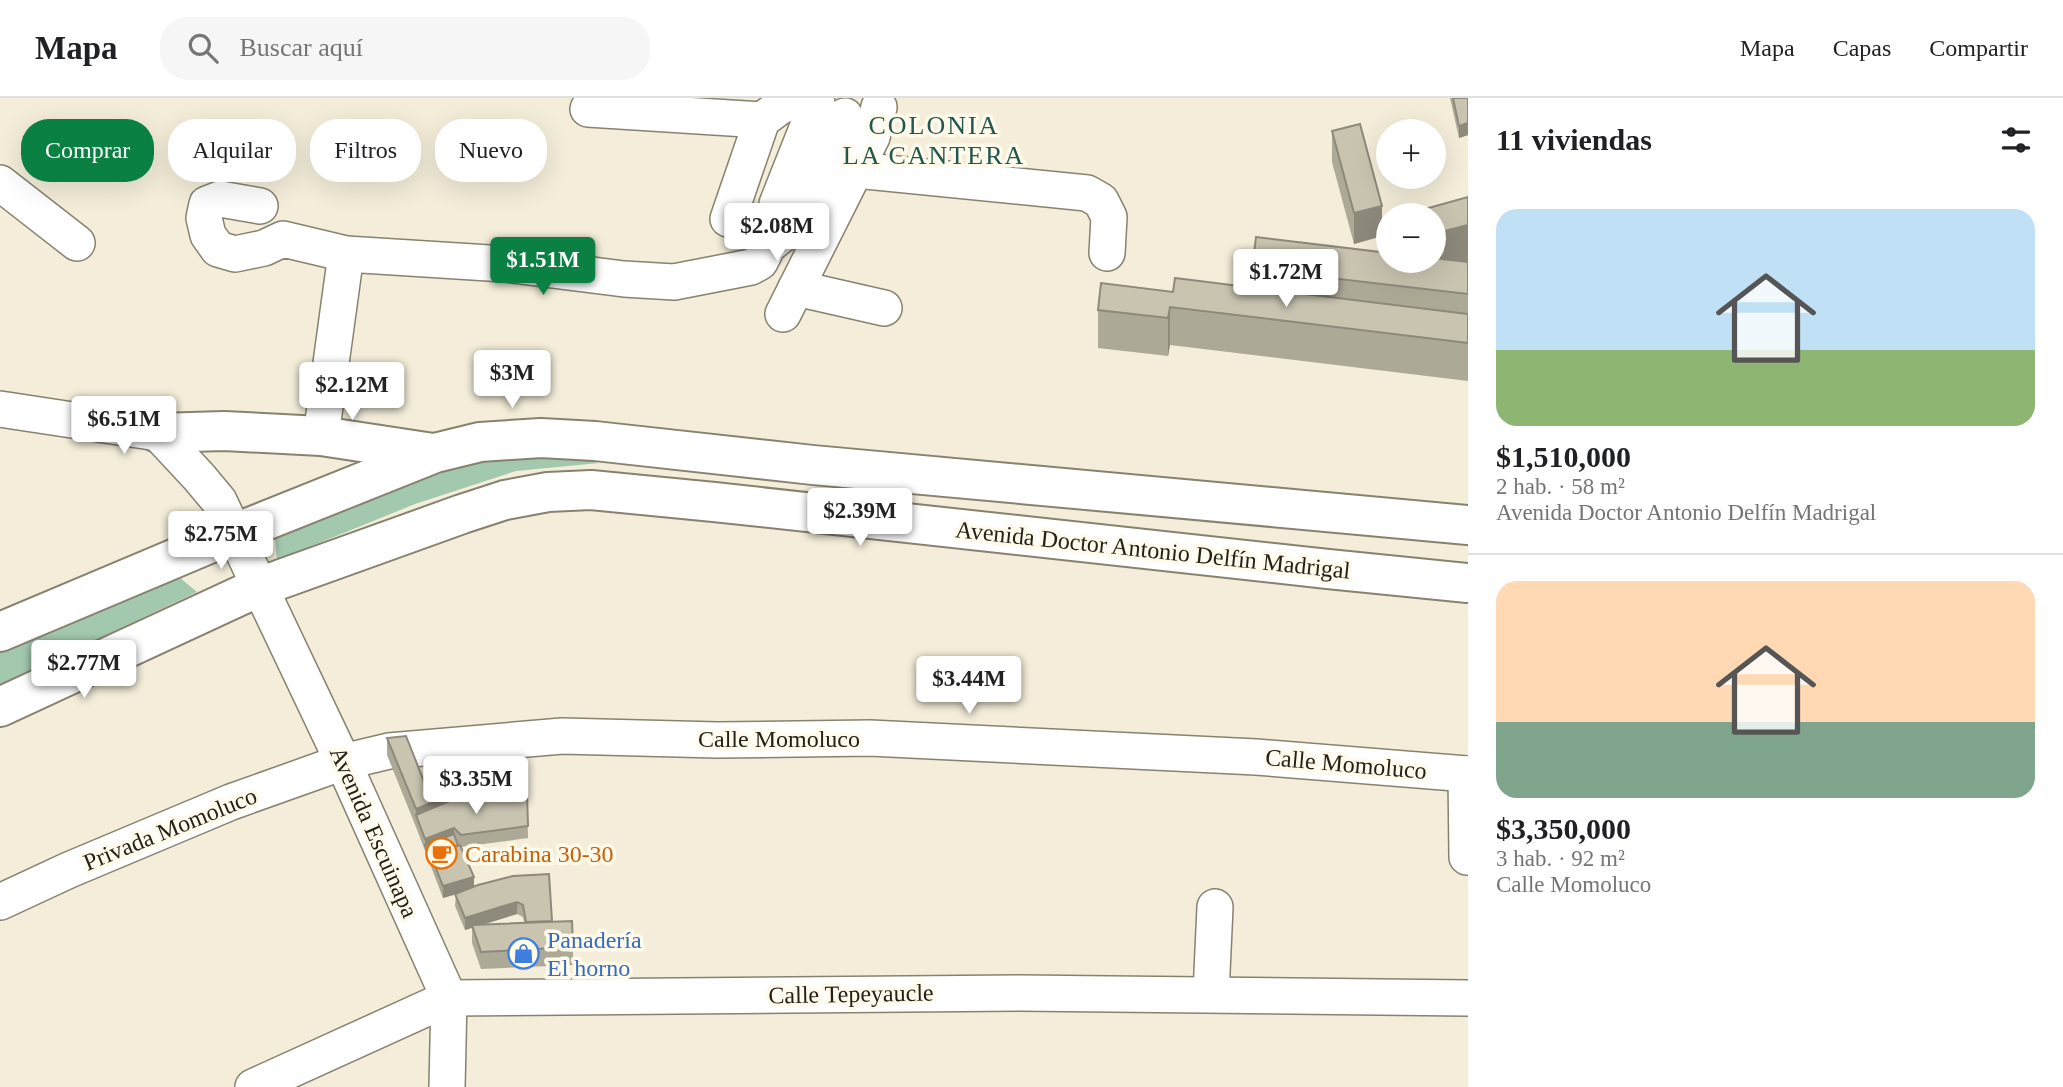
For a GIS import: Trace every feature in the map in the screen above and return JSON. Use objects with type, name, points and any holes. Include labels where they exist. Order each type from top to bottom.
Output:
[{"type":"main road","points":[[158,433],[224,431],[321,436],[435,453]]},
{"type":"main road","name":"Avenida Doctor Antonio Delfín Madrigal","points":[[0,632],[235,533],[435,453],[480,442],[541,438],[595,441],[813,465],[1468,525]]},
{"type":"main road","name":"Avenida Doctor Antonio Delfín Madrigal","points":[[0,707],[259,587],[462,514],[505,500],[548,492],[591,490],[1468,583]]},
{"type":"street","points":[[588,109],[827,109]]},
{"type":"street","points":[[827,109],[856,170]]},
{"type":"street","points":[[728,219],[827,109]]},
{"type":"street","points":[[260,206],[220,199],[208,204],[204,218],[208,236],[218,248],[235,254],[264,248],[283,239],[346,254],[505,264],[624,279],[674,282],[751,267],[760,262],[768,246],[770,224],[827,109]]},
{"type":"street","points":[[856,170],[1087,193],[1101,201],[1109,216],[1107,253]]},
{"type":"street","points":[[856,170],[790,301],[884,308]]},
{"type":"street","points":[[0,183],[77,243]]},
{"type":"street","points":[[321,436],[346,254]]},
{"type":"street","points":[[0,409],[158,433]]},
{"type":"street","name":"Avenida Escuinapa","points":[[158,433],[219,501],[344,762],[449,999],[447,1087]]},
{"type":"street","name":"Calle Momoluco","points":[[344,762],[389,751],[562,736],[716,740],[870,738],[1256,757],[1467,774]]},
{"type":"street","name":"Privada Momoluco","points":[[0,902],[231,802],[344,762]]},
{"type":"street","points":[[1467,774],[1467,857]]},
{"type":"street","points":[[1211,994],[1215,907]]},
{"type":"street","name":"Calle Tepeyaucle","points":[[253,1087],[449,999],[1020,993],[1468,999]]},
{"type":"green space","points":[[550,452],[599,463],[516,471],[415,504],[277,560],[274,528],[414,470]]},
{"type":"green space","points":[[173,572],[197,592],[0,685],[0,648]]},
{"type":"building","points":[[1453,98],[1468,98],[1468,123],[1459,126]]},
{"type":"building","points":[[1360,124],[1381,203],[1376,203],[1376,208],[1354,213],[1332,131]]},
{"type":"building","points":[[1468,197],[1468,225],[1446,231],[1446,203]]},
{"type":"building","points":[[1256,237],[1376,252],[1376,273],[1446,273],[1446,259],[1468,262],[1468,294],[1252,269]]},
{"type":"building","points":[[1175,278],[1468,314],[1468,343],[1170,307],[1168,318],[1098,310],[1101,283],[1173,292]]},
{"type":"building","points":[[406,736],[425,784],[438,780],[443,798],[416,809],[387,738]]},
{"type":"building","points":[[527,794],[528,826],[461,835],[454,828],[425,839],[416,815],[449,801]]},
{"type":"building","points":[[454,834],[458,846],[431,856],[431,862],[425,845]]},
{"type":"building","points":[[460,845],[474,877],[443,886],[431,856]]},
{"type":"building","points":[[549,874],[552,921],[526,922],[523,905],[517,902],[465,918],[455,894],[513,876]]},
{"type":"building","points":[[572,921],[573,947],[481,952],[472,925]]},
{"type":"place","name":"Carabina 30-30","points":[[442,854]]},
{"type":"place","name":"Panadería El horno","points":[[524,954]]},
{"type":"district","name":"COLONIA LA CANTERA","points":[[934,140]]}]
